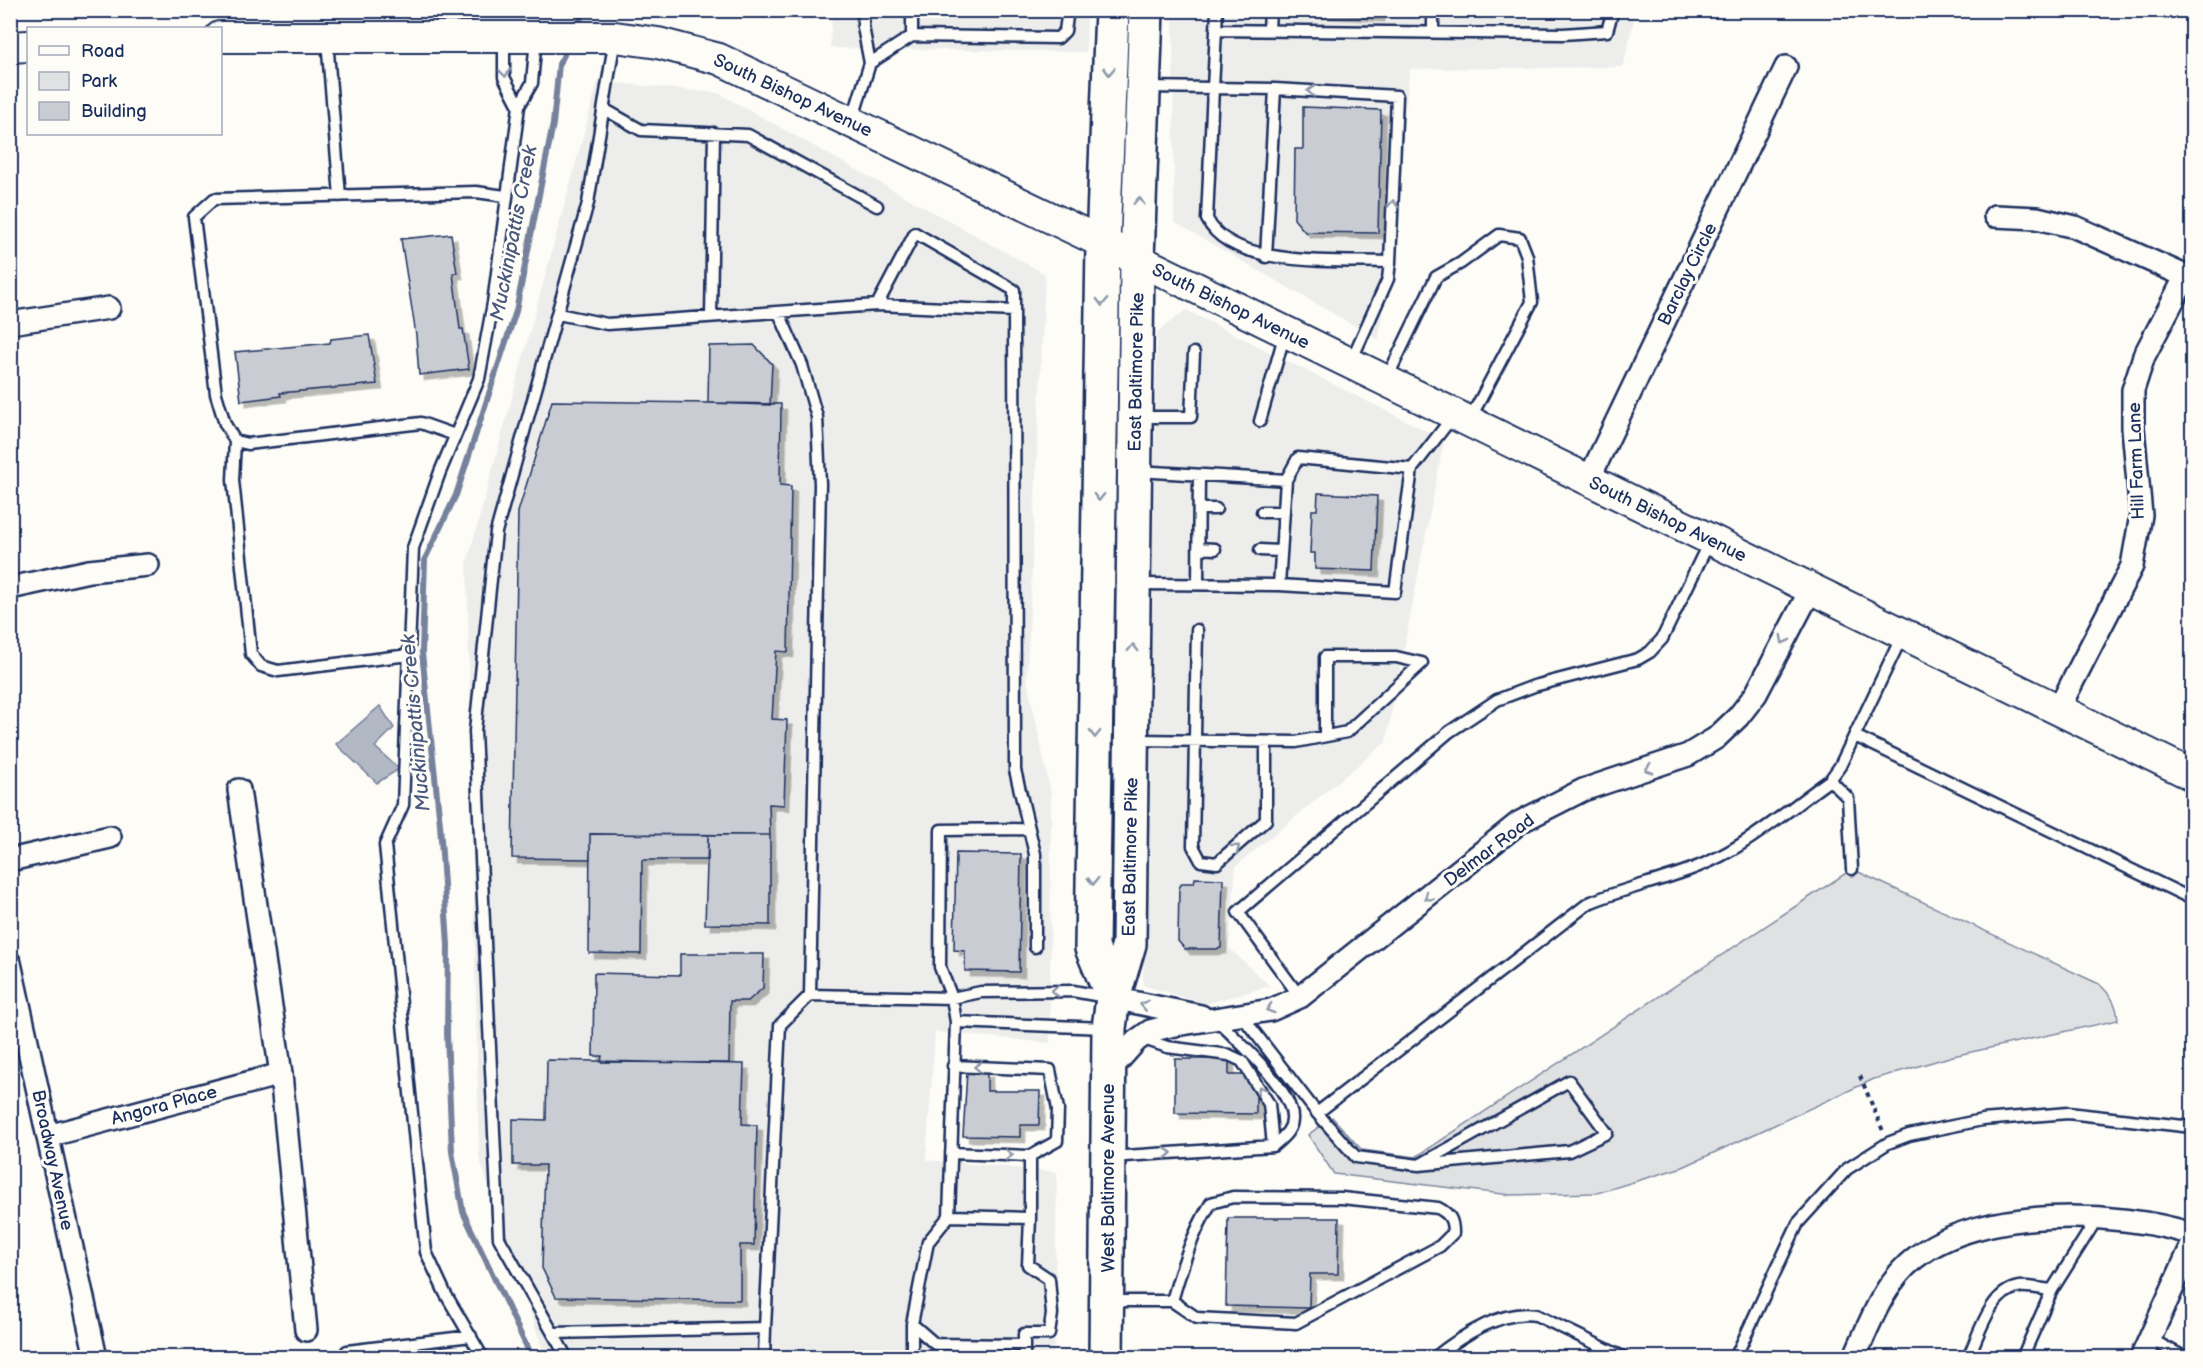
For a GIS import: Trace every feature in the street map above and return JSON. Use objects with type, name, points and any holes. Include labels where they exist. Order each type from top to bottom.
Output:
[{"type":"main road","name":"East Baltimore Pike","points":[[1111,1013],[1092,948],[1102,243],[1112,10]]},
{"type":"main road","name":"East Baltimore Pike","points":[[1111,1013],[1129,944],[1134,417],[1146,10]]},
{"type":"main road","name":"South Bishop Avenue","points":[[222,37],[615,37],[658,43],[719,59],[1137,259],[2193,775]]},
{"type":"main road","points":[[10,47],[27,46]]},
{"type":"main road","points":[[1096,687],[1132,687]]},
{"type":"main road","name":"West Baltimore Avenue","points":[[1107,1358],[1111,1013]]},
{"type":"street","name":"Barclay Circle","points":[[1588,481],[1785,67]]},
{"type":"street","name":"Hill Farm Lane","points":[[1995,216],[2037,218],[2075,227],[2189,278],[2144,356],[2133,390],[2133,428],[2141,515],[2132,566],[2058,710]]},
{"type":"street","points":[[10,323],[109,308]]},
{"type":"street","points":[[10,588],[89,571],[148,566]]},
{"type":"street","name":"Delmar Road","points":[[1109,1071],[1150,1031],[1271,1010],[1300,997],[1520,822],[1583,790],[1688,755],[1716,738],[1738,717],[1756,694],[1811,589]]},
{"type":"street","points":[[239,790],[281,1074],[306,1330]]},
{"type":"street","points":[[10,860],[110,837]]},
{"type":"street","name":"Broadway Avenue","points":[[10,963],[12,988],[48,1136],[96,1358]]},
{"type":"street","name":"Delmar Road","points":[[1111,1013],[1216,1019]]},
{"type":"street","name":"Angora Place","points":[[48,1136],[281,1074]]},
{"type":"street","points":[[1854,1358],[1881,1299],[1914,1258],[1931,1247],[1975,1229],[2012,1222],[2098,1216],[2163,1225],[2193,1234]]},
{"type":"street","points":[[2145,1348],[2193,1245]]},
{"type":"lane","points":[[852,121],[870,63],[862,27],[863,10]]},
{"type":"lane","points":[[912,10],[912,36]]},
{"type":"lane","points":[[870,63],[912,36],[1058,38],[1065,31],[1068,10]]},
{"type":"lane","points":[[1217,10],[1207,219],[1211,229],[1225,239],[1266,257],[1390,262]]},
{"type":"lane","points":[[1269,30],[1270,10]]},
{"type":"lane","points":[[1432,33],[1433,10]]},
{"type":"lane","points":[[1216,30],[1432,33],[1607,31],[1613,10]]},
{"type":"lane","points":[[327,37],[339,196]]},
{"type":"lane","points":[[504,37],[504,77],[519,106]]},
{"type":"lane","points":[[567,1358],[499,1238],[475,731],[496,532],[588,203],[615,37]]},
{"type":"lane","points":[[483,1358],[445,1293],[426,1252],[385,845],[403,805],[413,548],[455,435],[479,379],[493,303],[505,196],[519,106],[532,83],[536,38]]},
{"type":"lane","points":[[1144,87],[1275,89],[1397,96],[1388,279],[1350,364]]},
{"type":"lane","points":[[1266,257],[1275,89]]},
{"type":"lane","points":[[604,109],[641,130],[748,135],[877,206]]},
{"type":"lane","points":[[711,317],[714,133]]},
{"type":"lane","points":[[409,655],[278,671],[261,666],[251,654],[233,480],[235,441],[225,424],[216,394],[194,217],[214,199],[476,192],[505,196]]},
{"type":"lane","points":[[877,305],[915,233],[1014,290],[1015,770],[1035,854],[1035,947]]},
{"type":"lane","points":[[1133,584],[1279,585],[1395,592],[1412,469],[1462,418],[1532,302],[1527,256],[1520,238],[1499,236],[1461,263],[1436,277],[1385,381]]},
{"type":"lane","points":[[558,314],[606,324],[877,305],[1014,311]]},
{"type":"lane","points":[[764,1358],[780,1025],[810,995],[820,484],[817,417],[802,365],[779,313]]},
{"type":"lane","points":[[1260,421],[1285,333]]},
{"type":"lane","points":[[1134,417],[1191,417],[1194,353]]},
{"type":"lane","points":[[235,441],[248,444],[421,423],[455,435]]},
{"type":"lane","points":[[1279,585],[1286,480],[1298,458],[1412,469]]},
{"type":"lane","points":[[1135,471],[1286,480]]},
{"type":"lane","points":[[1198,584],[1199,475]]},
{"type":"lane","points":[[1199,508],[1216,509]]},
{"type":"lane","points":[[1262,512],[1284,512]]},
{"type":"lane","points":[[1300,997],[1238,912],[1449,732],[1497,700],[1534,686],[1638,659],[1650,652],[1662,639],[1710,540]]},
{"type":"lane","points":[[1198,548],[1215,549]]},
{"type":"lane","points":[[1260,550],[1281,551]]},
{"type":"lane","points":[[1197,630],[1193,846],[1200,861],[1217,863],[1260,828],[1266,819],[1266,742]]},
{"type":"lane","points":[[1317,1113],[1589,903],[1618,891],[1673,876],[1728,853],[1830,780],[1855,736],[1903,634]]},
{"type":"lane","points":[[1132,740],[1296,742],[1347,732],[1422,663],[1396,657],[1324,657],[1325,736]]},
{"type":"lane","points":[[1855,736],[2193,900]]},
{"type":"lane","points":[[1830,780],[1848,798],[1852,869]]},
{"type":"lane","points":[[912,1358],[912,1324],[928,1242],[949,1216],[956,1022],[952,998],[940,967],[941,830],[1029,829]]},
{"type":"lane","points":[[810,995],[952,998],[981,992],[1083,992],[1111,1013]]},
{"type":"lane","points":[[956,1022],[1111,1013]]},
{"type":"lane","points":[[1242,1016],[1317,1113],[1356,1157],[1419,1165],[1569,1151],[1607,1133],[1569,1081],[1419,1165]]},
{"type":"lane","points":[[1110,1157],[1272,1146],[1287,1134],[1293,1118],[1289,1102],[1240,1043],[1216,1019]]},
{"type":"lane","points":[[1141,1038],[1167,1047],[1229,1055],[1242,1061],[1269,1104],[1272,1146]]},
{"type":"lane","points":[[951,1153],[1030,1156],[1057,1141],[1058,1109],[1050,1070],[953,1066]]},
{"type":"lane","points":[[1735,1358],[1798,1223],[1847,1169],[1888,1143],[1909,1135],[1982,1120],[2068,1113],[2193,1127]]},
{"type":"lane","points":[[1024,1358],[1024,1334],[1049,1334],[1052,1314],[1049,1279],[1028,1265],[1030,1156]]},
{"type":"lane","points":[[1108,1301],[1172,1301],[1197,1318],[1296,1323],[1440,1246],[1453,1233],[1453,1222],[1446,1213],[1438,1208],[1342,1198],[1233,1197],[1211,1203],[1198,1224],[1184,1258],[1172,1301]]},
{"type":"lane","points":[[949,1216],[1030,1218]]},
{"type":"lane","points":[[2022,1358],[2052,1290],[2098,1216]]},
{"type":"lane","points":[[1968,1358],[2000,1295],[2017,1287],[2052,1290]]},
{"type":"lane","points":[[1434,1358],[1448,1346],[1493,1322],[1527,1314],[1625,1358]]},
{"type":"lane","points":[[912,1324],[934,1344],[1024,1345]]},
{"type":"lane","points":[[554,1333],[765,1328]]},
{"type":"lane","points":[[347,1351],[471,1336]]},
{"type":"lane","points":[[2145,1348],[2186,1358]]},
{"type":"path","points":[[1860,1076],[1888,1143]]},
{"type":"shaded area","points":[[832,11],[1087,11],[1086,52],[830,48]]},
{"type":"shaded area","points":[[1173,11],[1636,11],[1623,67],[1410,69],[1379,340],[1174,222]]},
{"type":"shaded area","points":[[598,81],[718,93],[1045,274],[1027,679],[1051,794],[1050,1043],[935,1032],[926,1160],[1057,1172],[1054,1357],[545,1357],[479,1157],[467,563]]},
{"type":"shaded area","points":[[1186,310],[1444,440],[1386,742],[1236,866],[1229,948],[1270,986],[1205,1004],[1143,985],[1157,332]]},
{"type":"shaded area","points":[[380,706],[394,728],[375,747],[399,769],[377,783],[336,744]]},
{"type":"green space","points":[[1852,869],[2099,984],[2113,1000],[2118,1020],[1953,1056],[1874,1079],[1683,1167],[1597,1193],[1511,1195],[1334,1174],[1308,1135],[1332,1117],[1362,1150],[1416,1157]]},
{"type":"building","points":[[1302,10],[1380,10],[1379,16],[1302,12]]},
{"type":"building","points":[[1303,107],[1381,110],[1378,233],[1305,232],[1294,219],[1295,149],[1303,149]]},
{"type":"building","points":[[451,234],[457,273],[453,273],[460,329],[463,329],[469,369],[419,375],[416,335],[401,239]]},
{"type":"building","points":[[369,335],[377,384],[280,393],[281,396],[241,401],[235,352],[330,343],[331,339]]},
{"type":"building","points":[[754,345],[772,364],[770,405],[708,403],[709,346]]},
{"type":"building","points":[[552,401],[781,404],[780,485],[791,486],[788,652],[776,651],[772,719],[787,720],[784,805],[769,804],[770,835],[590,834],[590,859],[512,858],[518,512]]},
{"type":"building","points":[[1318,493],[1377,496],[1374,571],[1315,569],[1315,553],[1310,553],[1312,510],[1317,510]]},
{"type":"building","points":[[590,834],[708,835],[708,860],[642,860],[641,954],[589,953]]},
{"type":"building","points":[[708,835],[770,835],[770,925],[705,924]]},
{"type":"building","points":[[956,853],[1021,854],[1019,972],[965,971],[965,951],[954,950]]},
{"type":"building","points":[[1195,878],[1223,879],[1221,948],[1185,949],[1178,941],[1179,888],[1182,883],[1194,883]]},
{"type":"building","points":[[680,954],[764,954],[763,988],[748,1001],[730,1001],[729,1063],[601,1062],[602,1056],[593,1056],[594,973],[680,975]]},
{"type":"building","points":[[1175,1059],[1229,1059],[1229,1075],[1246,1075],[1256,1090],[1256,1114],[1175,1113]]},
{"type":"building","points":[[547,1060],[744,1064],[742,1124],[757,1125],[754,1245],[740,1245],[740,1300],[556,1297],[542,1268],[545,1165],[513,1165],[513,1119],[546,1120]]},
{"type":"building","points":[[967,1072],[987,1072],[987,1091],[1040,1091],[1039,1125],[1020,1125],[1020,1137],[963,1136]]},
{"type":"building","points":[[1228,1218],[1339,1218],[1338,1274],[1310,1274],[1309,1308],[1226,1306]]},
{"type":"waterway","name":"Muckinipattis Creek","points":[[580,20],[584,10]]},
{"type":"waterway","name":"Muckinipattis Creek","points":[[532,1358],[463,1212],[452,1152],[447,1034],[448,945],[440,824],[422,653],[425,559],[456,495],[516,311],[553,124],[559,64],[564,55]]}]
